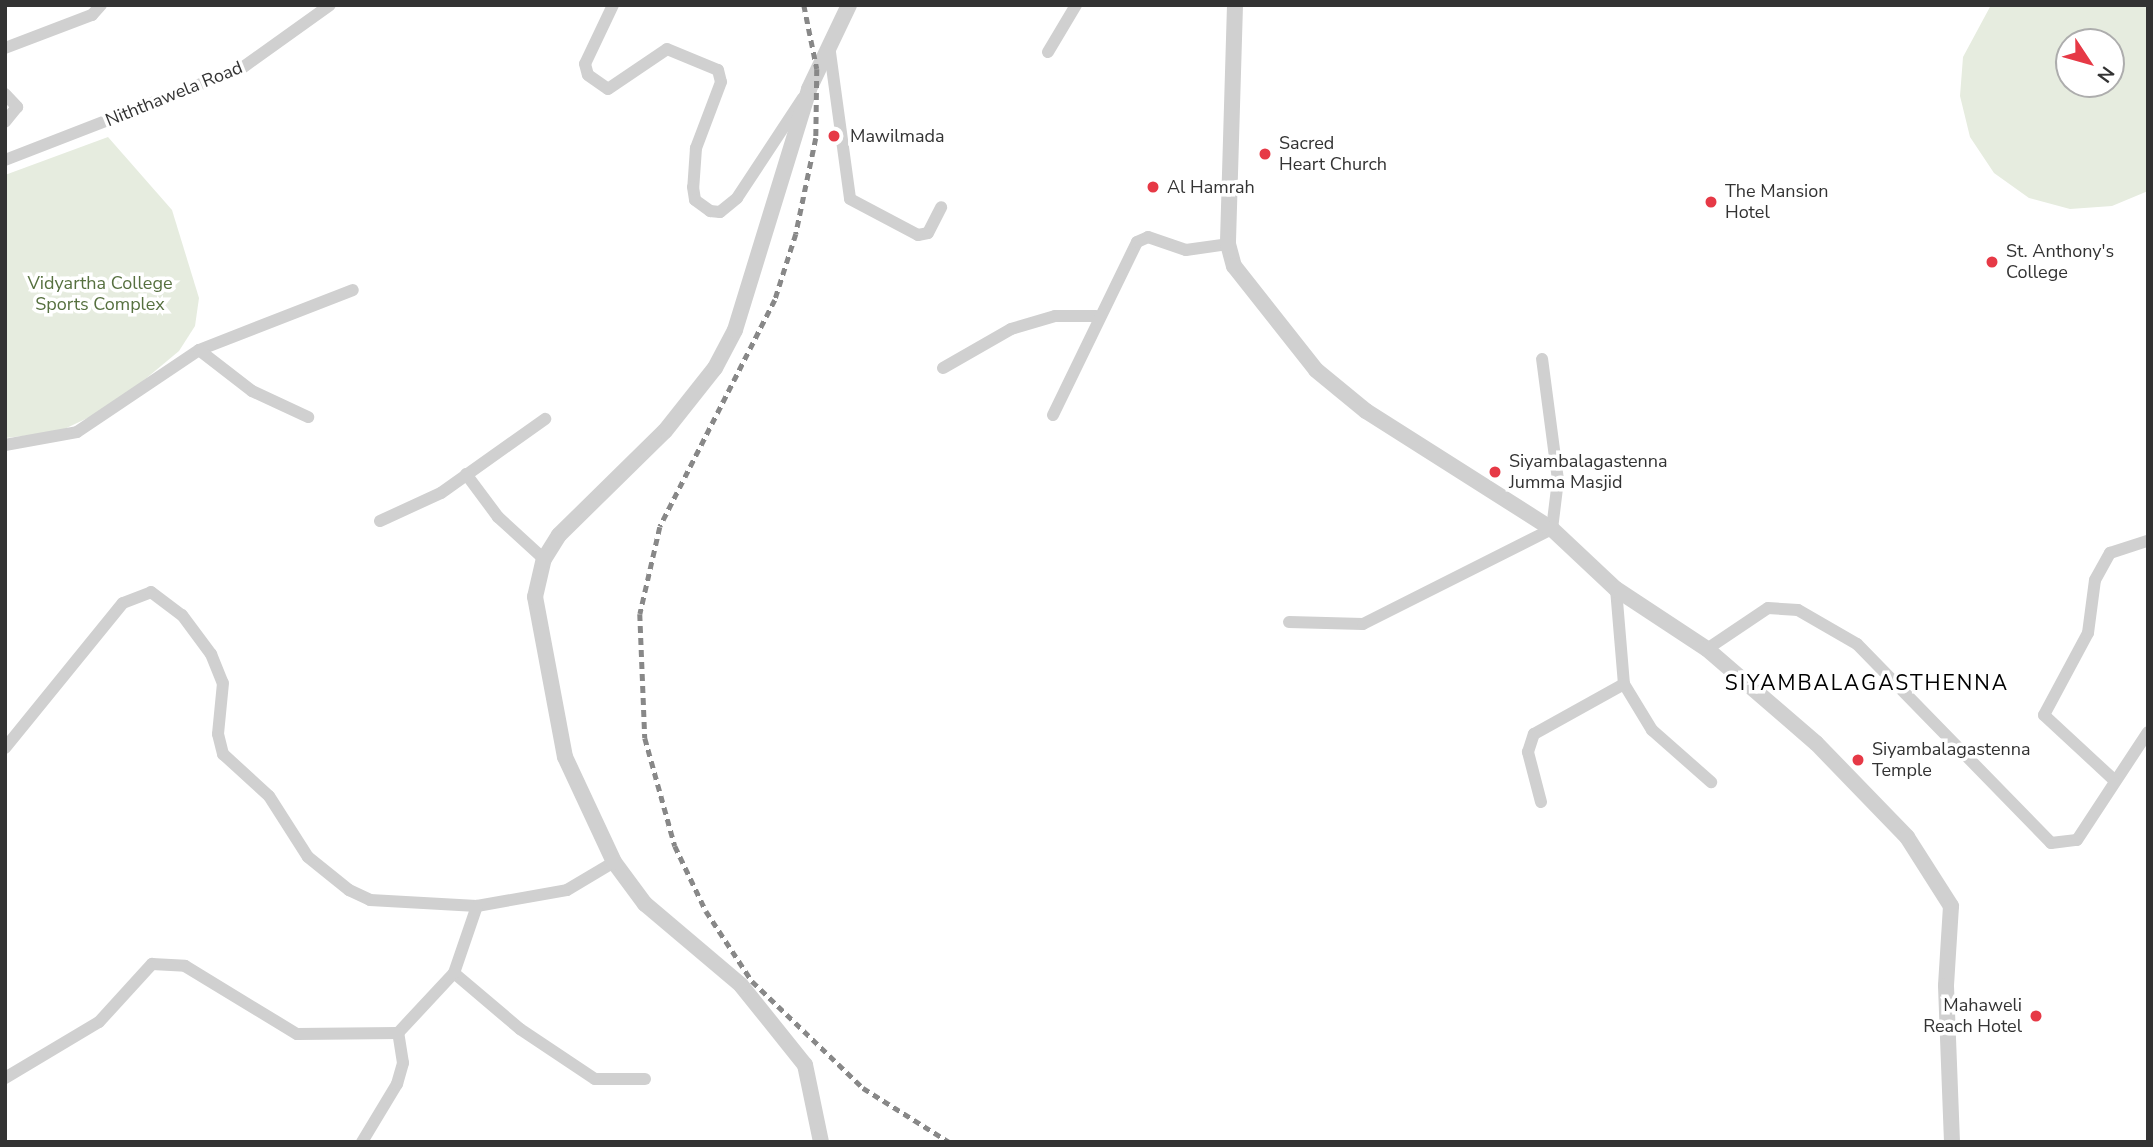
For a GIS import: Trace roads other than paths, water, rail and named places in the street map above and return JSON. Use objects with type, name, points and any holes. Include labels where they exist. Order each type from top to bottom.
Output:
[{"type":"street","points":[[5,48],[92,15],[102,5]]},
{"type":"street","name":"Niththawela Road","points":[[5,160],[242,68],[330,5]]},
{"type":"street","points":[[613,5],[585,64],[588,75],[608,89],[667,49],[718,69],[722,82],[696,148],[693,187],[695,200],[710,211],[720,212],[737,198],[809,89]]},
{"type":"street","points":[[821,1142],[805,1065],[741,985],[645,904],[614,862],[565,757],[553,712],[536,597],[544,559],[587,501],[665,431],[715,368],[735,330],[809,89],[849,5]]},
{"type":"street","points":[[1048,52],[1076,5]]},
{"type":"street","points":[[1235,5],[1228,244],[1234,266],[1316,370],[1366,411],[1552,528],[1616,589],[1707,649],[1816,743],[1907,837],[1944,887],[1951,906],[1946,986],[1952,1142]]},
{"type":"street","points":[[829,44],[850,199],[918,235],[928,233],[941,207]]},
{"type":"street","points":[[5,94],[17,107],[5,121]]},
{"type":"street","points":[[1053,415],[1096,316],[1137,242],[1149,237],[1186,250],[1228,244]]},
{"type":"street","points":[[5,445],[77,432],[199,351],[353,290]]},
{"type":"street","points":[[943,368],[1011,330],[1055,316],[1096,316]]},
{"type":"street","points":[[199,351],[253,391],[308,417]]},
{"type":"street","points":[[1542,359],[1558,480],[1552,528]]},
{"type":"street","points":[[380,521],[466,474],[545,419]]},
{"type":"street","points":[[466,474],[498,517],[544,559]]},
{"type":"street","points":[[1289,622],[1363,624],[1552,528]]},
{"type":"street","points":[[2113,779],[2044,715],[2088,633],[2095,580],[2110,553],[2148,541]]},
{"type":"street","points":[[1616,589],[1624,684],[1651,730],[1711,782]]},
{"type":"street","points":[[5,748],[123,603],[151,592],[182,615],[211,654],[223,683],[218,734],[223,754],[269,796],[308,857],[370,900],[477,906],[567,890],[614,862]]},
{"type":"street","points":[[1707,649],[1768,608],[1798,610],[1857,644],[2051,844],[2077,840],[2113,779],[2148,732]]},
{"type":"street","points":[[1541,802],[1528,752],[1534,734],[1624,684]]},
{"type":"street","points":[[5,1078],[99,1022],[152,964],[185,966],[297,1034],[398,1033],[454,973],[477,906]]},
{"type":"street","points":[[454,973],[520,1029],[595,1079],[645,1079]]},
{"type":"street","points":[[362,1142],[397,1084],[402,1063],[398,1033]]},
{"type":"railway","points":[[804,5],[817,69],[816,138],[796,234],[775,300],[660,527],[640,614],[645,738],[675,846],[706,911],[752,981],[863,1088],[949,1142]]},
{"type":"place","name":"Mawilmada","points":[[834,136]]},
{"type":"place","name":"Sacred Heart Church","points":[[1265,154]]},
{"type":"place","name":"Al Hamrah","points":[[1153,187]]},
{"type":"place","name":"The Mansion Hotel","points":[[1711,202]]},
{"type":"place","name":"St. Anthony's College","points":[[1992,262]]},
{"type":"place","name":"Siyambalagastenna Jumma Masjid","points":[[1495,472]]},
{"type":"place","name":"Siyambalagastenna Temple","points":[[1858,760]]},
{"type":"place","name":"Mahaweli Reach Hotel","points":[[2036,1016]]},
{"type":"district","name":"SIYAMBALAGASTHENNA","points":[[1867,683]]},
{"type":"park label","name":"Vidyartha College Sports Complex","points":[[100,294]]}]
